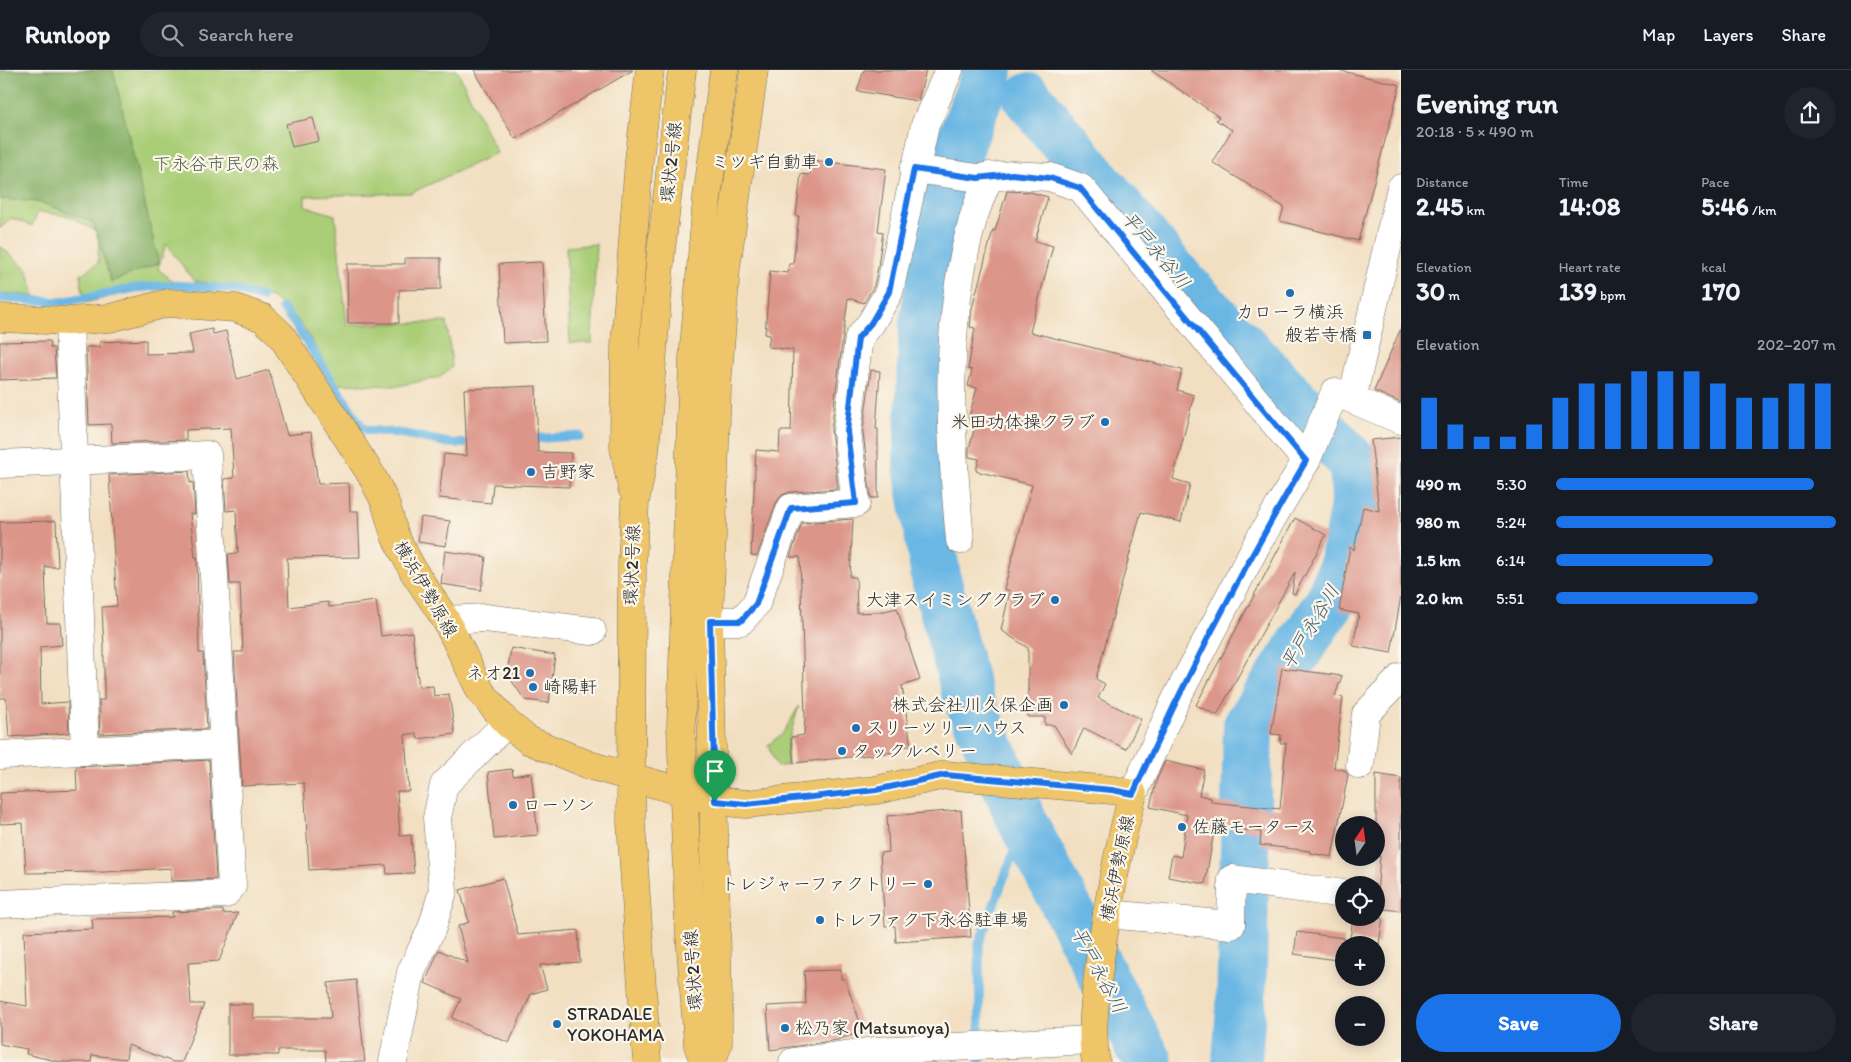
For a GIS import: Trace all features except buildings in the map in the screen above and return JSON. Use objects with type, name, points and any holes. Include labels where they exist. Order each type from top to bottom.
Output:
[{"type":"main road","points":[[635,502],[624,447],[625,346],[639,160],[650,70]]},
{"type":"main road","name":"環状2号線","points":[[647,1062],[633,862],[630,626],[635,502],[645,451],[661,250],[682,70]]},
{"type":"main road","name":"環状2号線","points":[[704,1062],[698,1045],[690,931],[681,726],[693,358],[707,198],[724,70]]},
{"type":"main road","points":[[712,1062],[718,1043],[715,801],[710,621],[717,388],[726,278],[754,70]]},
{"type":"main road","name":"横浜伊勢原線","points":[[0,318],[69,321],[110,318],[168,303],[235,308],[263,318],[281,335],[372,476],[385,502],[395,536],[414,572],[446,620],[481,692],[507,723],[528,740],[550,750],[572,759],[715,801],[746,804],[876,790],[945,775],[1112,790],[1133,794],[1106,916],[1095,996],[1094,1051]]},
{"type":"street","points":[[710,621],[741,621],[756,604],[791,508],[856,503],[847,432],[858,338],[871,323],[889,292],[925,124],[949,70]]},
{"type":"street","points":[[914,169],[984,177],[1012,174],[1050,178],[1080,188],[1309,455]]},
{"type":"street","points":[[960,540],[953,460],[951,372],[954,322],[972,221],[984,177]]},
{"type":"street","points":[[1133,794],[1176,699],[1258,542],[1340,404],[1401,188]]},
{"type":"street","points":[[69,321],[85,751]]},
{"type":"street","points":[[1340,404],[1401,420]]},
{"type":"street","points":[[0,464],[207,455],[222,744],[232,886],[225,894],[0,904]]},
{"type":"street","points":[[446,620],[485,618],[592,630]]},
{"type":"street","points":[[1360,765],[1366,714],[1401,677]]},
{"type":"street","points":[[393,1062],[410,972],[432,928],[443,891],[437,818],[444,785],[507,723]]},
{"type":"street","points":[[0,755],[222,744]]},
{"type":"street","points":[[1106,916],[1231,925],[1232,879],[1335,893]]},
{"type":"street","points":[[793,1062],[874,1051],[1094,1051]]},
{"type":"green space","name":"下永谷市民の森","points":[[0,70],[457,70],[497,153],[411,193],[305,196],[305,206],[335,215],[347,325],[447,322],[452,367],[440,377],[398,386],[336,384],[305,331],[282,305],[262,294],[251,291],[194,281],[166,244],[158,269],[173,281],[85,303],[80,275],[98,263],[99,233],[69,216],[38,212],[32,226],[11,218],[0,229]]},
{"type":"green space","name":"下永谷市民の森","points":[[0,70],[113,70],[159,263],[111,282],[93,222],[39,202],[0,199]]},
{"type":"green space","points":[[596,244],[592,343],[570,343],[566,247]]},
{"type":"green space","points":[[0,246],[27,269],[35,296],[0,293]]},
{"type":"green space","points":[[799,706],[788,742],[787,765],[777,767],[768,745],[783,733]]},
{"type":"waterway","name":"平戸永谷川","points":[[988,70],[961,142],[944,204],[924,322],[918,467],[937,583],[968,698],[1024,825],[1148,1062]]},
{"type":"waterway","name":"平戸永谷川","points":[[1028,98],[1182,283],[1354,463],[1356,499],[1344,565],[1329,603],[1248,726],[1241,1007],[1237,1062]]},
{"type":"waterway","points":[[0,298],[61,302],[135,288],[172,285],[232,289],[262,297]]},
{"type":"waterway","points":[[282,308],[293,321],[362,427],[367,430],[406,434],[448,443],[477,444]]},
{"type":"waterway","points":[[527,439],[580,436]]},
{"type":"waterway","points":[[980,1062],[979,944],[1024,825]]},
{"type":"place","name":"ミツギ自動車","points":[[829,162]]},
{"type":"place","name":"カローラ横浜","points":[[1290,293]]},
{"type":"place","name":"般若寺橋","points":[[1367,335]]},
{"type":"place","name":"米田功体操クラブ","points":[[1105,422]]},
{"type":"place","name":"吉野家","points":[[531,472]]},
{"type":"place","name":"大津スイミングクラブ","points":[[1055,600]]},
{"type":"place","name":"ネオ21","points":[[530,673]]},
{"type":"place","name":"崎陽軒","points":[[533,687]]},
{"type":"place","name":"株式会社川久保企画","points":[[1064,705]]},
{"type":"place","name":"スリーツリーハウス","points":[[856,728]]},
{"type":"place","name":"タックルベリー","points":[[842,751]]},
{"type":"place","name":"ローソン","points":[[513,805]]},
{"type":"place","name":"佐藤モータース","points":[[1182,827]]},
{"type":"place","name":"トレジャーファクトリー","points":[[928,884]]},
{"type":"place","name":"トレファク下永谷駐車場","points":[[820,920]]},
{"type":"place","name":"STRADALE YOKOHAMA","points":[[557,1024]]},
{"type":"place","name":"松乃家 (Matsunoya)","points":[[785,1028]]},
{"type":"route","points":[[914,169],[978,178],[1012,174],[1050,178],[1080,188],[1306,461],[1258,542],[1176,699],[1133,794],[1112,790],[945,775],[876,790],[746,804],[715,801],[710,621],[741,621],[756,604],[791,508],[856,503],[847,432],[858,338],[871,323],[889,292],[914,169]]}]
